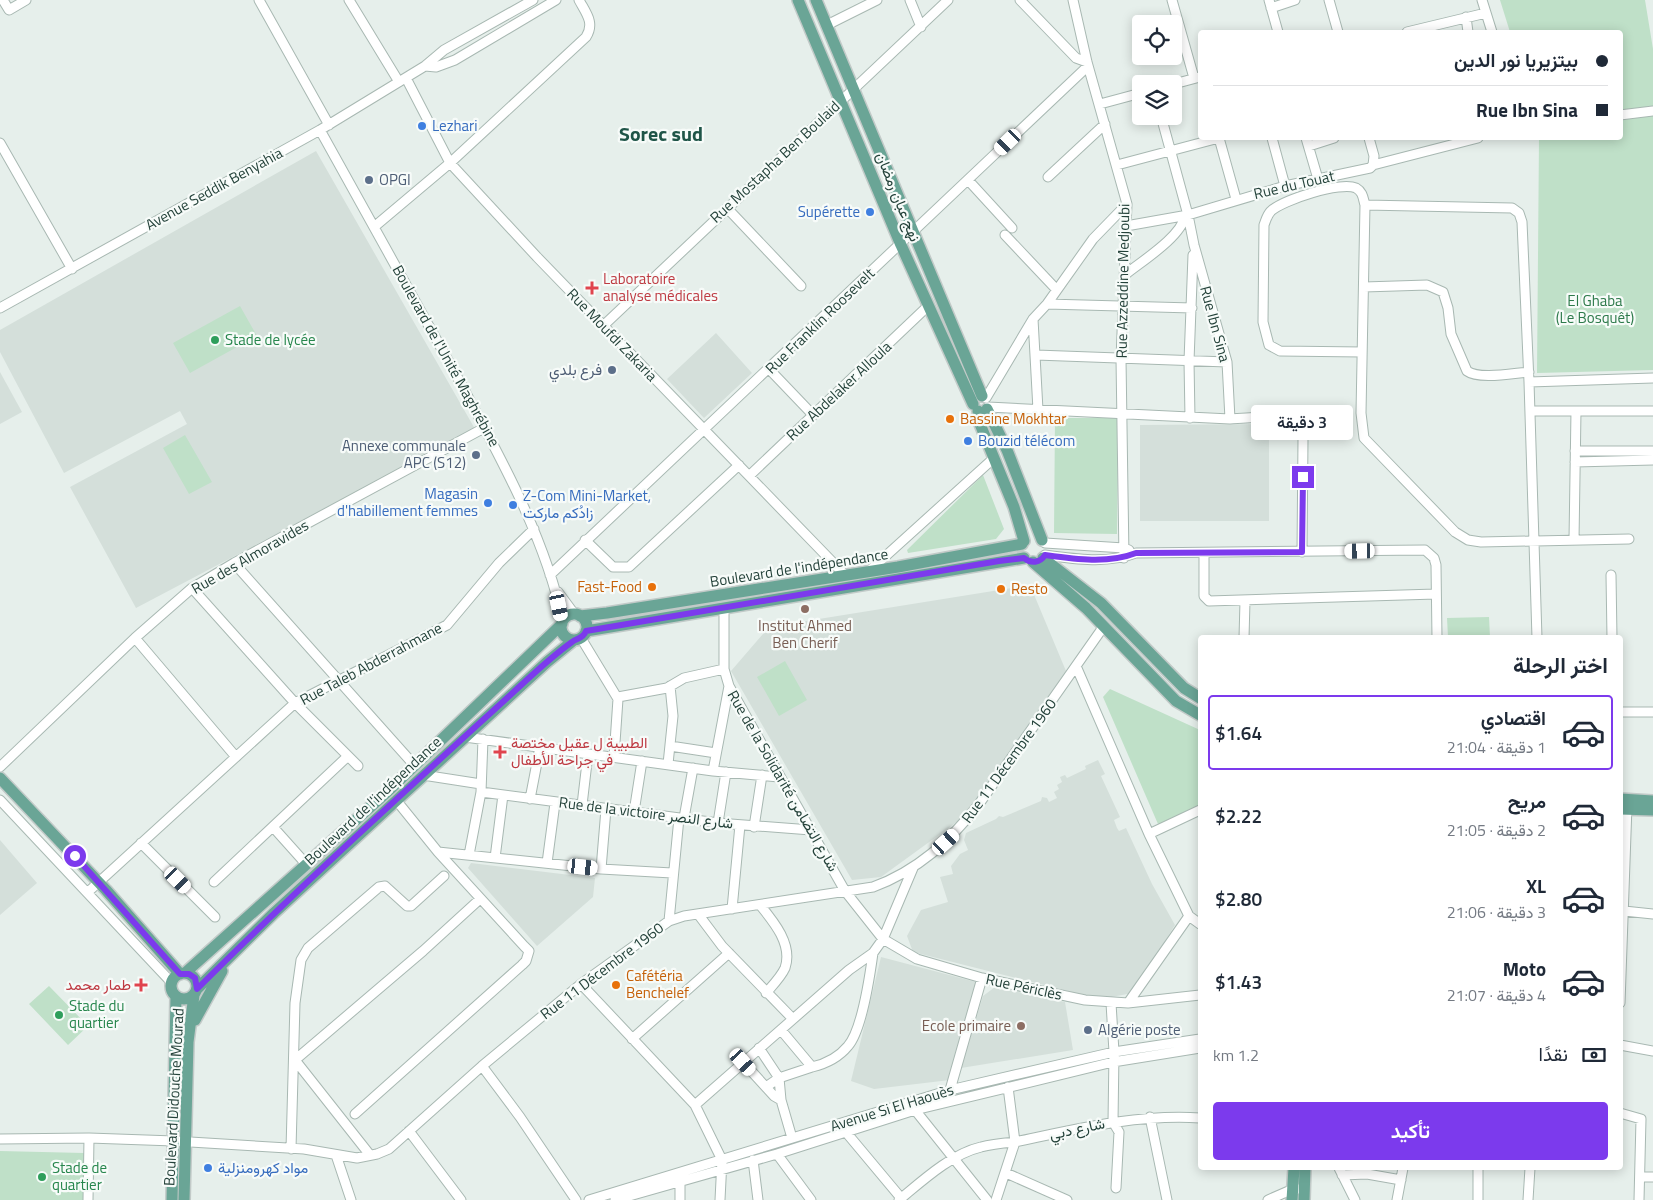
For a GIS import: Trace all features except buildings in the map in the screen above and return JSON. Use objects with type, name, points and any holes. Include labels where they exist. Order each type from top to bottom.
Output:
[{"type":"main road","name":"نهج عبان رمضان","points":[[798,0],[842,100],[900,245],[928,306],[982,404],[1007,450],[1039,553],[1021,551],[1023,542],[1014,507],[980,424],[982,404],[967,357],[913,234],[816,0]]},
{"type":"main road","name":"Boulevard de l'indépendance","points":[[196,992],[231,955],[396,800],[547,662],[581,636],[1039,553],[1034,537],[1023,542],[868,572],[844,574],[607,613],[577,615]]},
{"type":"main road","points":[[1039,553],[1104,626],[1176,700],[1198,714]]},
{"type":"main road","points":[[1039,553],[1101,603],[1184,688],[1198,697]]},
{"type":"main road","points":[[825,577],[825,592]]},
{"type":"main road","points":[[577,615],[585,620],[581,636],[564,635],[562,623],[568,616],[577,615]]},
{"type":"main road","name":"Boulevard de l'indépendance","points":[[182,973],[306,866],[415,766],[562,623]]},
{"type":"main road","points":[[0,778],[182,973],[195,978],[196,992],[187,999],[176,996],[172,990],[172,983],[182,973]]},
{"type":"main road","points":[[1623,804],[1653,801]]},
{"type":"main road","points":[[1623,804],[1653,810]]},
{"type":"main road","points":[[189,1034],[203,1003],[231,955]]},
{"type":"main road","name":"Boulevard Didouche Mourad","points":[[184,1200],[189,1034],[196,992]]},
{"type":"main road","name":"Boulevard Didouche Mourad","points":[[172,1200],[176,996]]},
{"type":"main road","points":[[1294,1170],[1298,1194]]},
{"type":"main road","points":[[1298,1194],[1304,1170]]},
{"type":"street","points":[[3,0],[9,10]]},
{"type":"street","points":[[0,15],[26,0]]},
{"type":"street","points":[[259,0],[329,125]]},
{"type":"street","name":"Rue Moufdi Zakaria","points":[[349,0],[402,80],[450,163],[603,326],[844,574]]},
{"type":"street","name":"Avenue Seddik Benyahia","points":[[0,308],[329,125],[425,66],[444,50],[533,0]]},
{"type":"street","points":[[425,66],[436,68],[455,60],[556,0]]},
{"type":"street","points":[[374,227],[450,163],[586,37],[590,32],[591,21],[579,0]]},
{"type":"street","points":[[827,25],[878,0]]},
{"type":"street","points":[[910,0],[921,27]]},
{"type":"street","name":"Rue Mostapha Ben Boulaid","points":[[603,326],[948,0]]},
{"type":"street","points":[[1020,0],[1076,58],[1087,64]]},
{"type":"street","name":"Rue Azzeddine Medjoubi","points":[[1073,0],[1087,64],[1100,104],[1127,204],[1126,274],[1122,308],[1121,359],[1124,558]]},
{"type":"street","points":[[1172,0],[1197,78],[1182,82]]},
{"type":"street","points":[[1277,30],[1270,4],[1295,0]]},
{"type":"street","points":[[1329,0],[1337,30]]},
{"type":"street","points":[[1482,0],[1491,30]]},
{"type":"street","points":[[1415,30],[1486,13]]},
{"type":"street","points":[[1466,17],[1468,30]]},
{"type":"street","name":"Rue Franklin Roosevelt","points":[[550,575],[585,540],[913,234],[1087,64]]},
{"type":"street","points":[[1100,104],[1132,95]]},
{"type":"street","points":[[1623,115],[1653,111]]},
{"type":"street","points":[[1048,177],[1105,124]]},
{"type":"street","name":"Rue Ibn Sina","points":[[1163,125],[1194,245],[1227,362],[1230,418]]},
{"type":"street","name":"Boulevard de l'Unité Maghrébine","points":[[320,130],[507,468],[534,529],[556,590],[562,623]]},
{"type":"street","points":[[1117,166],[1211,140]]},
{"type":"street","points":[[1220,140],[1236,199]]},
{"type":"street","points":[[1273,140],[1285,186]]},
{"type":"street","points":[[1318,179],[1307,142],[1320,140]]},
{"type":"street","points":[[1370,140],[1374,156],[1373,165]]},
{"type":"street","name":"Rue du Touat","points":[[1186,215],[1236,199],[1373,165],[1450,141]]},
{"type":"street","points":[[0,142],[72,269]]},
{"type":"street","points":[[968,180],[1012,228]]},
{"type":"street","points":[[1362,352],[1280,351],[1268,345],[1263,322],[1264,225],[1267,217],[1278,207],[1302,196],[1340,186],[1356,189],[1362,193],[1365,205],[1362,352],[1362,429],[1364,438],[1461,536],[1468,540],[1481,542],[1629,539]]},
{"type":"street","points":[[1127,204],[1093,238],[1047,304],[1033,319],[982,404],[1038,410],[1190,418],[1292,419],[1301,425],[1303,439],[1302,552]]},
{"type":"street","points":[[1365,205],[1512,208],[1519,213],[1522,222],[1529,372],[1537,635]]},
{"type":"street","points":[[727,208],[801,286]]},
{"type":"street","points":[[1126,226],[1186,215]]},
{"type":"street","points":[[1126,274],[1167,240],[1183,223],[1186,215]]},
{"type":"street","points":[[1005,235],[1056,289]]},
{"type":"street","points":[[1190,418],[1189,361],[1194,245]]},
{"type":"street","points":[[1364,288],[1415,285],[1436,288],[1446,298],[1451,334],[1467,371],[1472,375],[1529,372]]},
{"type":"street","points":[[1047,304],[1122,308],[1192,308]]},
{"type":"street","name":"Rue Abdelaker Alloula","points":[[749,476],[928,306]]},
{"type":"street","points":[[1033,319],[1038,410]]},
{"type":"street","points":[[1036,355],[1227,362]]},
{"type":"street","points":[[769,369],[813,415]]},
{"type":"street","points":[[1529,382],[1653,378]]},
{"type":"street","points":[[1574,540],[1576,411]]},
{"type":"street","points":[[1530,412],[1653,411]]},
{"type":"street","name":"Rue des Almoravides","points":[[0,767],[134,638],[192,588],[234,563],[484,428]]},
{"type":"street","points":[[1575,451],[1653,451]]},
{"type":"street","points":[[868,572],[994,458]]},
{"type":"street","points":[[1575,462],[1653,460]]},
{"type":"street","points":[[585,540],[613,567],[629,566],[739,466]]},
{"type":"street","name":"Rue Taleb Abderrahmane","points":[[88,892],[296,703],[447,625],[499,563],[534,529]]},
{"type":"street","points":[[1039,553],[1124,548],[1136,553],[1425,550],[1434,558],[1436,565],[1437,635]]},
{"type":"street","points":[[1039,553],[1080,558],[1124,558],[1136,553]]},
{"type":"street","points":[[1204,553],[1206,598],[1213,601],[1436,594]]},
{"type":"street","points":[[234,563],[415,766]]},
{"type":"street","points":[[1611,575],[1612,635]]},
{"type":"street","points":[[192,588],[296,703],[358,766]]},
{"type":"street","name":"Boulevard de l'Unité Maghrébine","points":[[556,590],[577,615]]},
{"type":"street","points":[[1244,601],[1244,635]]},
{"type":"street","name":"Rue de la Solidarité شارع التضامن","points":[[724,609],[724,670],[729,686],[845,892]]},
{"type":"street","name":"Rue 11 Décembre 1960","points":[[0,1139],[89,1138],[174,1141],[304,1149],[357,1158],[389,1149],[482,1066],[581,984],[669,921],[698,914],[873,887],[890,881],[934,853],[958,831],[1039,722],[1104,626]]},
{"type":"street","points":[[581,636],[618,697],[614,757]]},
{"type":"street","points":[[134,638],[236,757]]},
{"type":"street","points":[[1076,666],[1149,834],[1189,916],[1198,923]]},
{"type":"street","points":[[618,697],[651,692],[670,686],[684,678],[724,670]]},
{"type":"street","points":[[668,764],[674,712],[670,686]]},
{"type":"street","points":[[713,771],[729,686]]},
{"type":"street","points":[[1623,712],[1653,712]]},
{"type":"street","points":[[465,737],[713,771],[779,777]]},
{"type":"street","points":[[469,855],[481,788],[483,739]]},
{"type":"street","points":[[670,746],[716,753]]},
{"type":"street","points":[[530,799],[540,747]]},
{"type":"street","points":[[582,806],[588,754]]},
{"type":"street","points":[[214,882],[348,756]]},
{"type":"street","points":[[634,812],[642,761]]},
{"type":"street","points":[[669,921],[672,873],[681,818],[693,768]]},
{"type":"street","points":[[718,823],[726,772]]},
{"type":"street","points":[[754,826],[762,775]]},
{"type":"street","name":"Rue de la victoire شارع النصر","points":[[423,776],[481,788],[504,795],[555,803],[718,823],[811,830]]},
{"type":"street","points":[[495,858],[504,795]]},
{"type":"street","points":[[0,800],[172,983]]},
{"type":"street","points":[[355,1114],[526,961],[529,951],[438,852],[396,800]]},
{"type":"street","points":[[547,863],[555,803]]},
{"type":"street","points":[[1623,804],[1623,934]]},
{"type":"street","points":[[600,869],[606,809]]},
{"type":"street","points":[[1149,834],[1198,811]]},
{"type":"street","points":[[732,909],[740,825]]},
{"type":"street","points":[[273,827],[306,866]]},
{"type":"street","points":[[141,843],[215,917]]},
{"type":"street","points":[[438,852],[600,869],[672,873]]},
{"type":"street","points":[[694,1105],[849,970],[873,953],[883,939],[912,868]]},
{"type":"street","points":[[291,1149],[295,1003],[301,960],[308,948],[379,887],[385,886],[407,906],[411,906],[444,876]]},
{"type":"street","name":"Rue Périclès","points":[[845,892],[883,939],[917,959],[982,978],[1085,1000],[1128,1003],[1198,995]]},
{"type":"street","points":[[294,1060],[423,951],[480,898]]},
{"type":"street","points":[[760,905],[780,932],[786,960],[784,969],[766,993]]},
{"type":"street","points":[[1624,911],[1653,914]]},
{"type":"street","points":[[698,914],[729,954],[793,1019]]},
{"type":"street","points":[[1128,1003],[1189,916]]},
{"type":"street","points":[[766,1087],[780,1078],[841,1054],[853,1040],[870,975],[873,953]]},
{"type":"street","points":[[632,1039],[729,954]]},
{"type":"street","points":[[950,1090],[982,978]]},
{"type":"street","points":[[581,984],[694,1105],[722,1165],[720,1200]]},
{"type":"street","points":[[1112,1003],[1114,1052],[1112,1122],[1120,1132],[1116,1188]]},
{"type":"street","points":[[781,1030],[812,1067]]},
{"type":"street","name":"Avenue Si El Haouès","points":[[589,1200],[722,1165],[777,1154],[845,1131],[884,1114],[950,1090],[1114,1052],[1198,1039]]},
{"type":"street","points":[[1623,1046],[1653,1051]]},
{"type":"street","points":[[760,1048],[780,1078],[781,1100],[792,1138]]},
{"type":"street","name":"Avenue Si El Haouès","points":[[616,1200],[680,1181],[792,1138],[884,1114],[915,1110],[1113,1062],[1198,1048]]},
{"type":"street","points":[[294,1060],[370,1155]]},
{"type":"street","points":[[743,1062],[781,1100]]},
{"type":"street","points":[[482,1066],[520,1117],[576,1200]]},
{"type":"street","points":[[996,1200],[1016,1142],[1008,1087]]},
{"type":"street","points":[[915,1110],[987,1200]]},
{"type":"street","points":[[1623,1114],[1641,1119],[1639,1200]]},
{"type":"street","points":[[1150,1117],[1167,1200]]},
{"type":"street","name":"شارع دبي","points":[[900,1199],[954,1159],[980,1147],[1016,1142],[1112,1122],[1150,1117],[1198,1118]]},
{"type":"street","points":[[409,1131],[461,1200]]},
{"type":"street","points":[[845,1131],[900,1199]]},
{"type":"street","points":[[88,1200],[89,1138]]},
{"type":"street","points":[[777,1154],[811,1200]]},
{"type":"street","points":[[336,1155],[351,1200]]},
{"type":"street","points":[[753,1160],[758,1200]]},
{"type":"street","points":[[1397,1200],[1403,1170]]},
{"type":"street","points":[[1478,1170],[1478,1200]]},
{"type":"street","points":[[1528,1200],[1530,1170]]},
{"type":"street","points":[[1340,1171],[1401,1180]]},
{"type":"street","points":[[1340,1171],[1355,1200]]},
{"type":"street","points":[[1006,1172],[1066,1200]]},
{"type":"street","points":[[1640,1177],[1653,1177]]},
{"type":"street","points":[[680,1181],[680,1200]]},
{"type":"street","points":[[1268,1200],[1298,1194]]},
{"type":"shaded area","points":[[316,151],[475,429],[136,608],[70,487],[187,424],[180,411],[64,473],[0,352],[0,330]]},
{"type":"shaded area","points":[[716,333],[752,373],[704,418],[667,379]]},
{"type":"shaded area","points":[[0,372],[22,412],[0,424]]},
{"type":"shaded area","points":[[1269,424],[1269,521],[1140,521],[1140,425]]},
{"type":"shaded area","points":[[1030,585],[1066,671],[965,816],[881,877],[852,880],[731,671],[769,627]]},
{"type":"shaded area","points":[[1098,760],[1105,774],[1101,776],[1120,817],[1114,820],[1117,828],[1119,831],[1126,828],[1152,884],[1175,925],[1133,993],[1100,999],[913,952],[907,936],[921,910],[948,902],[940,877],[953,874],[951,866],[960,854],[968,850],[964,840],[966,833],[999,816],[1003,817],[1041,801],[1042,797],[1047,798],[1049,802],[1057,798],[1054,792],[1059,789],[1057,785],[1062,782],[1060,777],[1065,775],[1067,778],[1086,769],[1085,766]]},
{"type":"shaded area","points":[[0,840],[37,883],[0,915]]},
{"type":"shaded area","points":[[471,863],[595,878],[593,897],[537,946],[468,868]]},
{"type":"shaded area","points":[[881,957],[976,982],[950,1080],[874,1089],[851,1081]]},
{"type":"shaded area","name":"Ecole primaire","points":[[995,987],[1065,1002],[1073,1050],[961,1068],[983,996]]},
{"type":"green space","name":"El Ghaba (Le Bosquêt)","points":[[1500,0],[1645,0],[1653,49],[1653,370],[1537,373],[1539,140],[1623,140],[1623,30],[1509,30]]},
{"type":"green space","name":"Stade de lycée","points":[[240,306],[257,336],[190,373],[173,343]]},
{"type":"green space","points":[[1055,418],[1118,418],[1117,534],[1054,533]]},
{"type":"green space","points":[[185,435],[212,482],[189,494],[163,448]]},
{"type":"green space","points":[[983,475],[1004,529],[996,539],[908,553],[907,550]]},
{"type":"green space","points":[[1489,617],[1490,635],[1448,635],[1447,618]]},
{"type":"green space","points":[[785,661],[807,700],[779,716],[757,677]]},
{"type":"green space","points":[[1110,689],[1198,729],[1198,807],[1158,824],[1103,697]]},
{"type":"green space","name":"Stade du quartier","points":[[49,986],[88,1026],[68,1045],[29,1004]]},
{"type":"green space","name":"Stade de quartier","points":[[0,1151],[84,1153],[83,1200],[0,1200]]},
{"type":"place","name":"Lezhari","points":[[422,126]]},
{"type":"place","name":"OPGI","points":[[369,180]]},
{"type":"place","name":"Supérette","points":[[870,212]]},
{"type":"place","name":"Laboratoire analyse médicales","points":[[592,288]]},
{"type":"place","name":"Stade de lycée","points":[[215,340]]},
{"type":"place","name":"فرع بلدي","points":[[612,370]]},
{"type":"place","name":"Bassine Mokhtar","points":[[950,419]]},
{"type":"place","name":"Bouzid télécom","points":[[968,441]]},
{"type":"place","name":"Annexe communale APC (S12)","points":[[476,455]]},
{"type":"place","name":"Magasin d'habillement femmes","points":[[488,503]]},
{"type":"place","name":"Z-Com Mini-Market, زادُكم ماركت","points":[[513,505]]},
{"type":"place","name":"Fast-Food","points":[[652,587]]},
{"type":"place","name":"Resto","points":[[1001,589]]},
{"type":"place","name":"Institut Ahmed Ben Cherif","points":[[805,609]]},
{"type":"place","name":"الطبيبة ل عقيل مختصة في جراحة الأطفال","points":[[500,752]]},
{"type":"place","name":"طمار محمد","points":[[141,985]]},
{"type":"place","name":"Cafétéria Benchelef","points":[[616,985]]},
{"type":"place","name":"Stade du quartier","points":[[59,1015]]},
{"type":"place","name":"Ecole primaire","points":[[1021,1026]]},
{"type":"place","name":"Algérie poste","points":[[1088,1030]]},
{"type":"place","name":"مواد كهرومنزلية","points":[[208,1168]]},
{"type":"place","name":"Stade de quartier","points":[[42,1177]]},
{"type":"district","name":"Sorec sud","points":[[661,134]]},
{"type":"route","points":[[75,856],[180,974],[189,974],[195,978],[198,985],[197,989],[274,913],[448,752],[547,662],[574,640],[581,638],[586,631],[999,561],[1024,558],[1030,562],[1037,562],[1045,555],[1066,558],[1107,559],[1124,558],[1136,553],[1302,552],[1303,477]]}]
